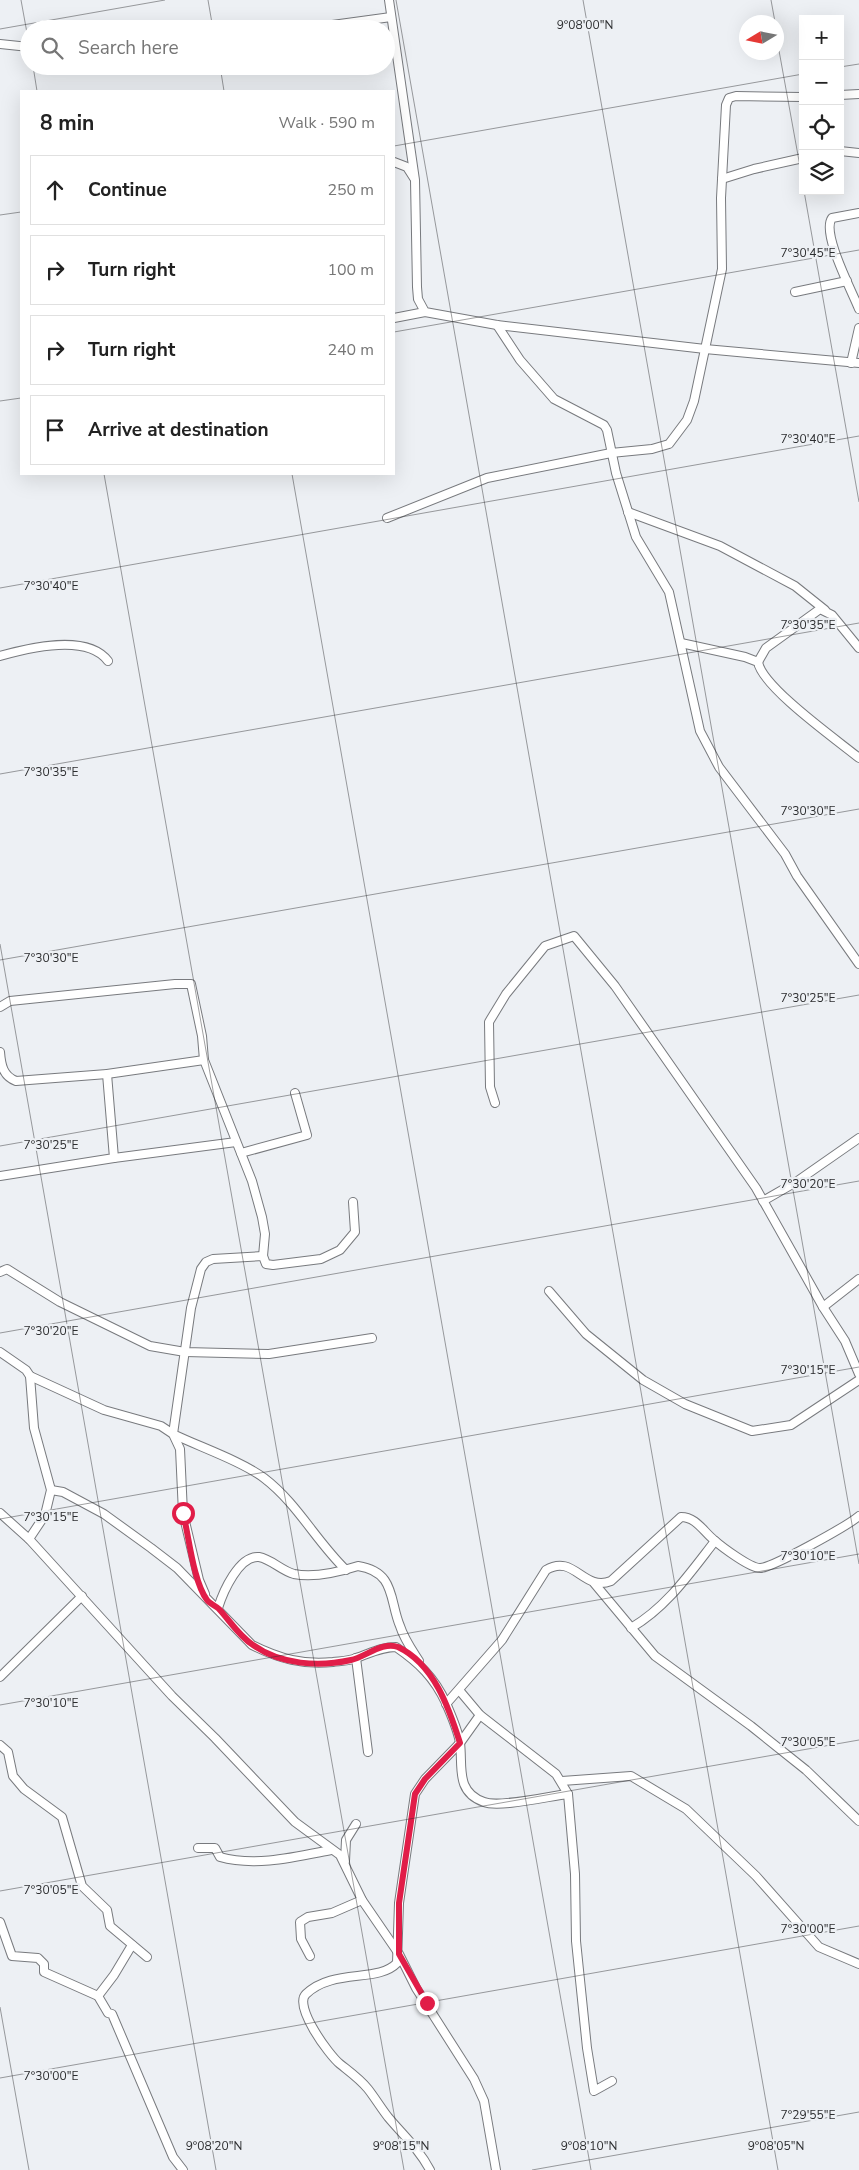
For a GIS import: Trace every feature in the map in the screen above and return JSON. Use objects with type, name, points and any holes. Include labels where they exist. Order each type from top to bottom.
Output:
[{"type":"street","points":[[389,0],[391,20]]},
{"type":"street","points":[[369,20],[391,17]]},
{"type":"street","points":[[395,43],[416,180],[418,299],[425,312]]},
{"type":"street","points":[[0,44],[20,46]]},
{"type":"street","points":[[844,95],[859,94]]},
{"type":"street","points":[[387,518],[487,478],[611,454],[652,449],[669,444],[687,420],[694,401],[701,358],[705,349],[722,269],[722,179],[726,105],[729,98],[736,96],[799,97]]},
{"type":"street","points":[[844,151],[859,153]]},
{"type":"street","points":[[722,179],[754,169],[799,159]]},
{"type":"street","points":[[395,162],[408,167],[416,180]]},
{"type":"street","points":[[859,213],[832,218],[829,222],[835,249],[859,309]]},
{"type":"street","points":[[795,292],[847,282]]},
{"type":"street","points":[[395,318],[425,312],[497,325],[705,349],[855,363],[859,328]]},
{"type":"street","points":[[497,325],[520,360],[554,399],[604,425],[607,430],[611,454],[640,546],[669,592],[700,731],[719,768],[785,854],[797,876],[859,964]]},
{"type":"street","points":[[628,512],[720,546],[794,586],[832,615],[859,648]]},
{"type":"street","points":[[825,610],[820,609],[813,613],[766,648],[758,662],[759,670],[778,691],[859,758]]},
{"type":"street","points":[[681,643],[745,657],[758,662]]},
{"type":"street","points":[[0,656],[28,648],[65,644],[96,650],[108,660]]},
{"type":"street","points":[[495,1103],[490,1087],[489,1022],[506,994],[545,946],[574,936],[615,986],[763,1200],[822,1307],[845,1341],[859,1374]]},
{"type":"street","points":[[0,1006],[10,1001],[191,984],[202,1036],[204,1060],[241,1153],[262,1217],[265,1234],[264,1256],[266,1264],[282,1265],[321,1259],[340,1250],[355,1232],[353,1202]]},
{"type":"street","points":[[0,1052],[6,1075],[16,1081],[107,1074],[204,1060]]},
{"type":"street","points":[[107,1074],[114,1158]]},
{"type":"street","points":[[241,1153],[308,1135],[296,1092]]},
{"type":"street","points":[[763,1200],[796,1182],[859,1138]]},
{"type":"street","points":[[0,1176],[114,1158],[236,1142]]},
{"type":"street","points":[[208,1600],[198,1580],[183,1513],[180,1449],[174,1434],[191,1308],[201,1269],[206,1262],[213,1259],[264,1256]]},
{"type":"street","points":[[0,1272],[6,1269],[60,1302],[150,1346],[185,1352],[269,1354],[372,1338]]},
{"type":"street","points":[[822,1307],[859,1279]]},
{"type":"street","points":[[549,1291],[586,1334],[643,1380],[685,1404],[752,1431],[791,1425],[859,1380]]},
{"type":"street","points":[[0,1352],[26,1370],[30,1376],[34,1428],[51,1490],[45,1516],[29,1540]]},
{"type":"street","points":[[30,1376],[104,1410],[161,1426],[264,1478],[294,1508],[327,1552],[346,1570]]},
{"type":"street","points":[[51,1490],[63,1492],[104,1514],[177,1568],[252,1645],[283,1659],[316,1664],[356,1658],[380,1648],[396,1646],[420,1663]]},
{"type":"street","points":[[0,1513],[29,1540],[172,1696],[210,1732],[295,1822],[340,1855],[362,1900],[399,1954],[416,1988],[474,2079],[484,2102],[496,2170]]},
{"type":"street","points":[[594,1583],[602,1584],[611,1581],[681,1517],[693,1520],[715,1541],[751,1565],[762,1568],[805,1548],[859,1516]]},
{"type":"street","points":[[631,1628],[647,1619],[681,1584],[715,1541]]},
{"type":"street","points":[[218,1608],[225,1587],[246,1560],[259,1558],[291,1573],[302,1575],[346,1570],[358,1566],[367,1568],[386,1581],[391,1589],[400,1626],[420,1663],[446,1704],[460,1743],[460,1771],[463,1784],[472,1795],[484,1803],[499,1804],[568,1794]]},
{"type":"street","points":[[446,1704],[502,1640],[546,1570],[555,1565],[567,1566],[594,1583],[656,1656],[751,1726],[806,1770],[854,1813],[859,1821]]},
{"type":"street","points":[[0,1677],[82,1596]]},
{"type":"street","points":[[356,1658],[368,1752]]},
{"type":"street","points":[[459,1690],[480,1715],[556,1774],[562,1781],[568,1794],[575,1874],[576,1941],[587,2048],[594,2091],[612,2081]]},
{"type":"street","points":[[430,2170],[419,2150],[387,2116],[369,2090],[329,2051],[302,2007],[305,1994],[324,1983],[344,1976],[388,1971],[397,1963],[399,1954],[399,1903],[415,1794],[425,1779],[460,1743],[480,1715]]},
{"type":"street","points":[[0,1745],[8,1752],[13,1776],[24,1790],[62,1817],[82,1886],[107,1910],[110,1926],[146,1957]]},
{"type":"street","points":[[562,1781],[631,1776],[686,1809],[756,1876],[820,1947],[859,1964]]},
{"type":"street","points":[[345,1863],[346,1840],[356,1824]]},
{"type":"street","points":[[198,1848],[215,1848],[220,1857],[238,1862],[302,1856],[331,1850]]},
{"type":"street","points":[[310,1956],[301,1939],[300,1922],[308,1917],[332,1913],[362,1900]]},
{"type":"street","points":[[0,1922],[12,1956],[38,1958],[44,1964],[44,1972],[98,1996],[108,2013],[112,2014],[173,2157],[183,2170]]},
{"type":"street","points":[[98,1996],[114,1975],[132,1944]]},
{"type":"route","points":[[183,1513],[198,1580],[208,1600],[218,1608],[252,1645],[283,1659],[298,1663],[316,1664],[350,1660],[386,1646],[396,1646],[420,1663],[440,1692],[460,1743],[425,1779],[415,1794],[410,1816],[399,1903],[399,1954],[416,1988],[427,2003]]}]
